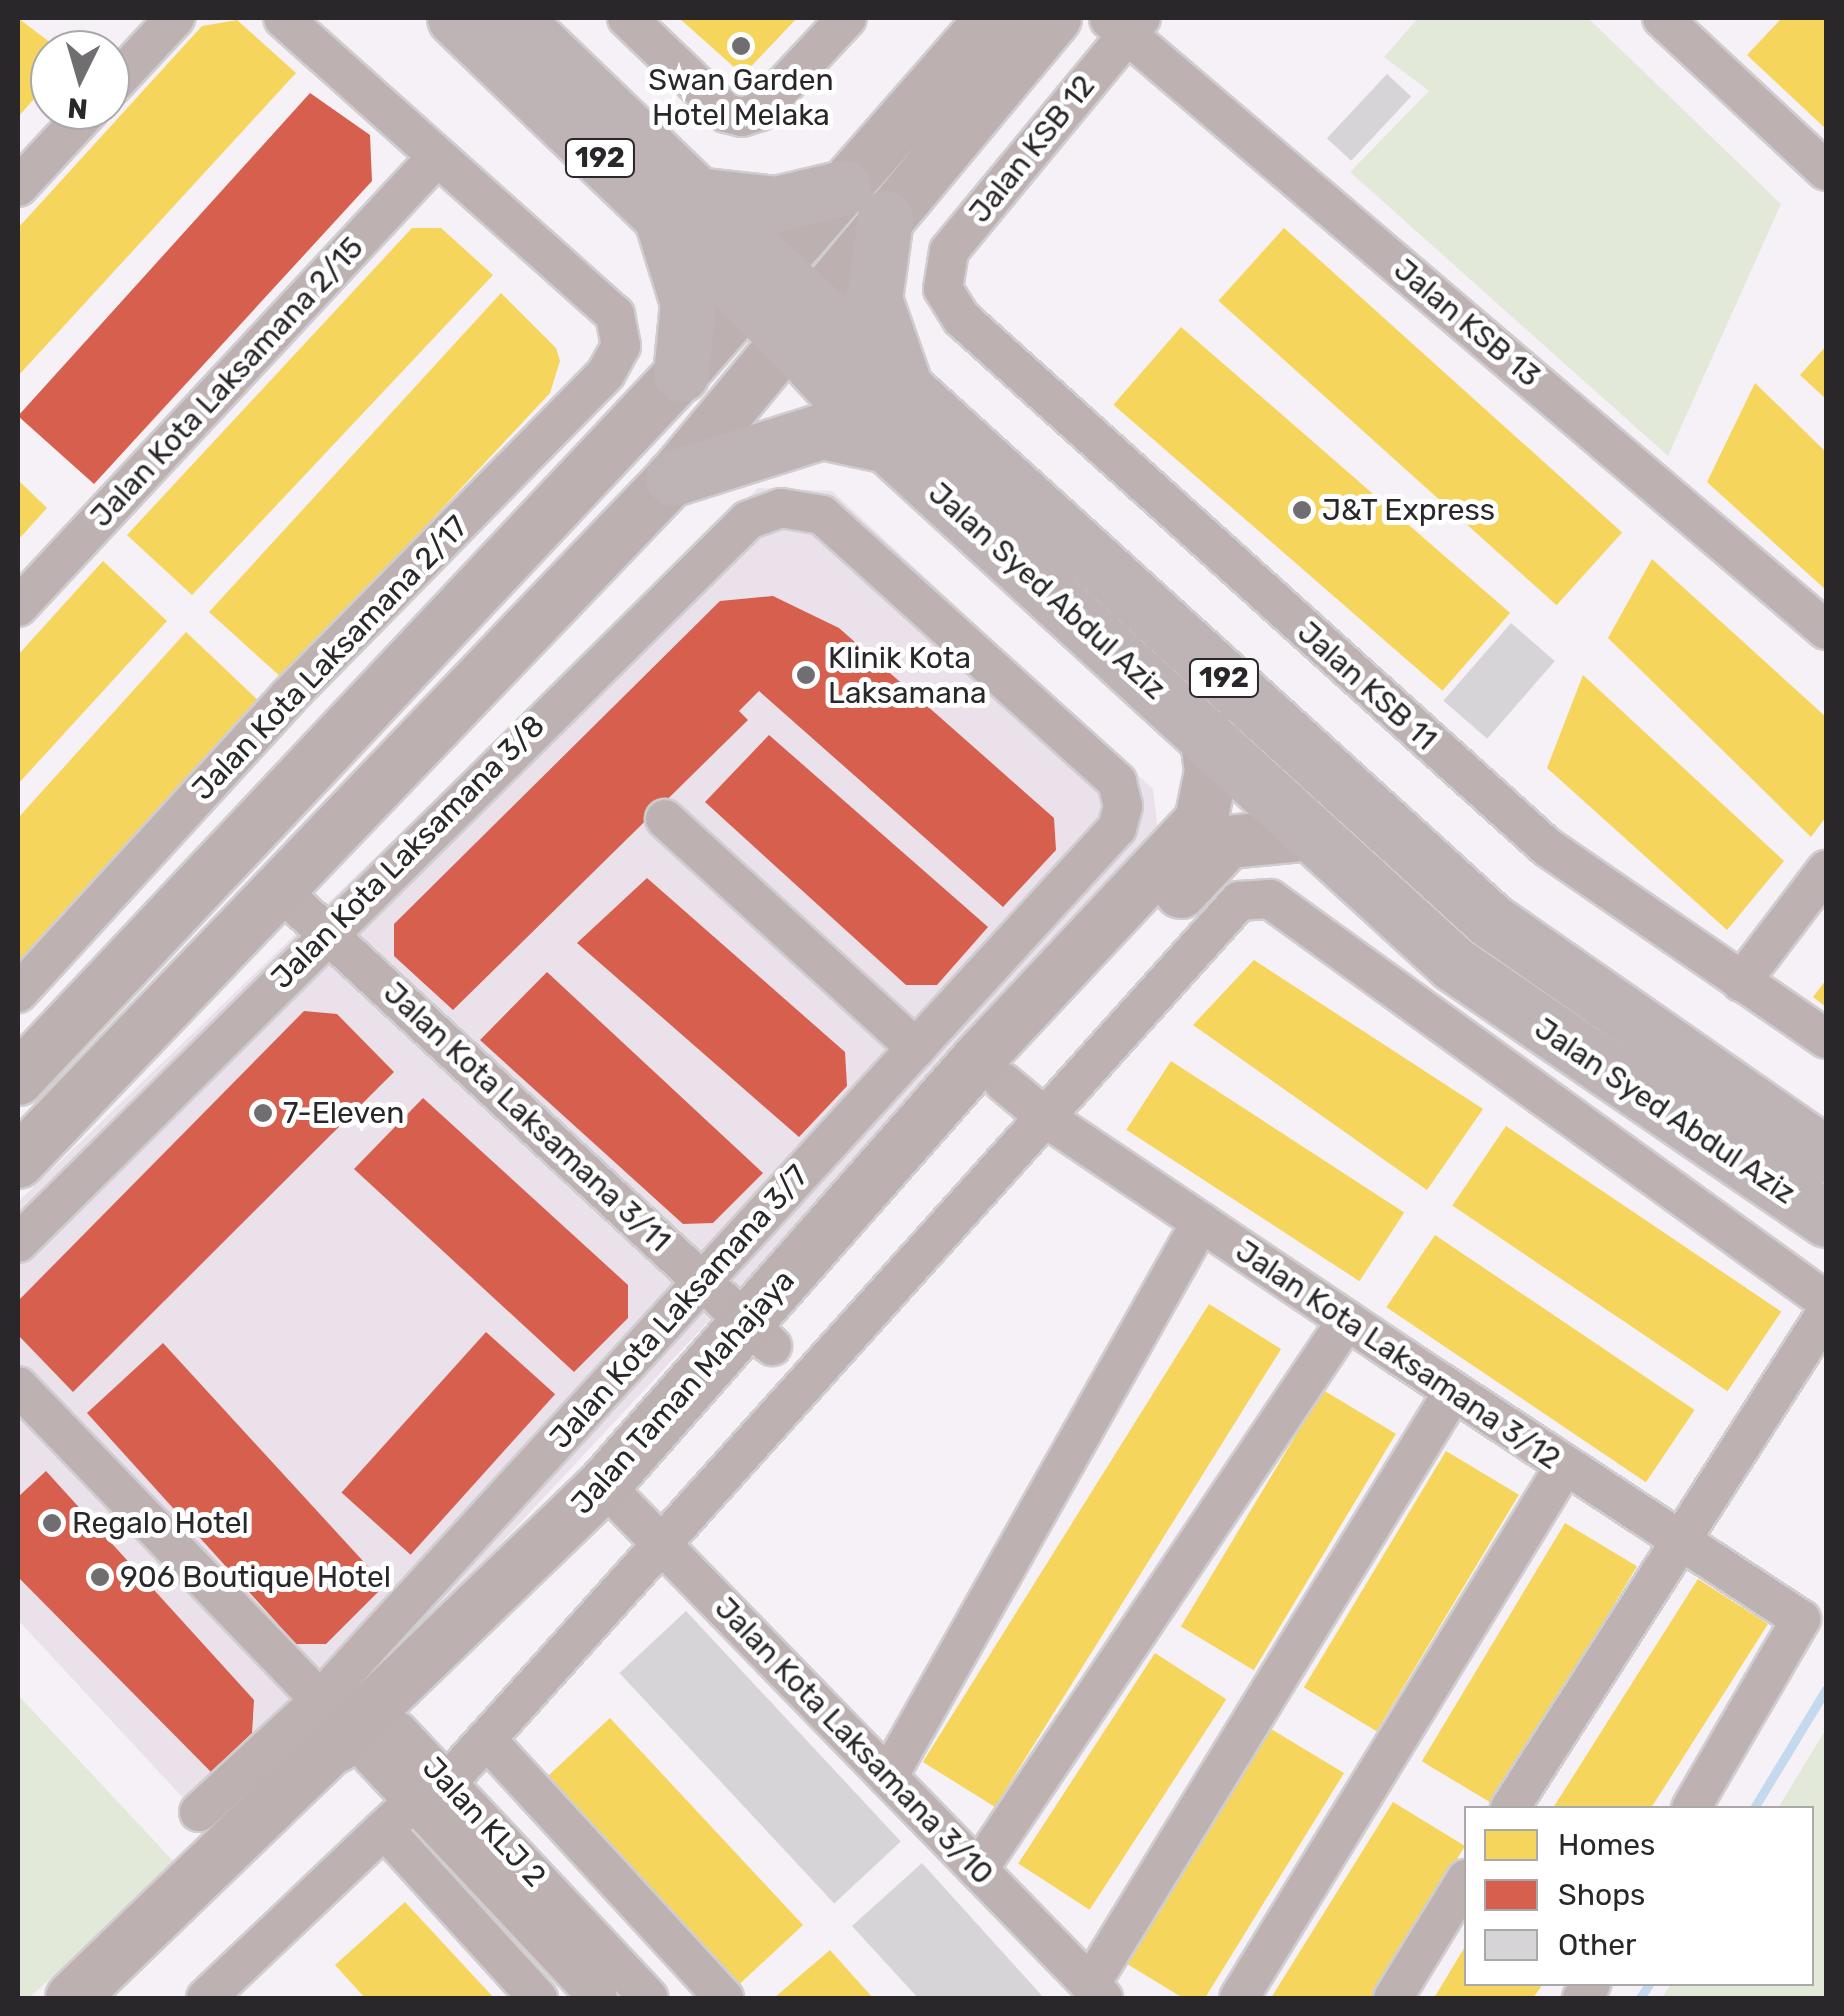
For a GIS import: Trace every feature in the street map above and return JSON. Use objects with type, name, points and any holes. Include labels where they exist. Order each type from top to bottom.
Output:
[{"type":"main road","name":"Jalan Syed Abdul Aziz","points":[[455,18],[679,206],[801,321],[905,387],[1491,921],[1826,1155]]},
{"type":"main road","name":"Jalan Syed Abdul Aziz","points":[[514,18],[679,206]]},
{"type":"main road","points":[[681,374],[688,303],[679,206],[864,203],[874,299],[905,387]]},
{"type":"main road","name":"Jalan Syed Abdul Aziz","points":[[801,321],[887,445],[1312,834],[1505,1004],[1826,1219]]},
{"type":"main road","points":[[673,478],[822,431],[887,445]]},
{"type":"street","points":[[130,66],[175,18]]},
{"type":"street","points":[[283,18],[436,158]]},
{"type":"street","points":[[627,18],[726,114],[742,117],[760,111],[847,18]]},
{"type":"street","points":[[20,1156],[673,478],[801,321],[864,203],[993,18]]},
{"type":"street","points":[[26,1066],[681,374],[759,283],[864,203],[1055,18]]},
{"type":"street","points":[[1662,18],[1826,171]]},
{"type":"street","name":"Jalan KSB 12","points":[[943,289],[949,252],[1124,23]]},
{"type":"street","name":"Jalan KSB 13","points":[[1124,23],[1826,630]]},
{"type":"street","points":[[20,181],[70,130]]},
{"type":"street","name":"Jalan Kota Laksamana 2/17","points":[[18,993],[287,698],[606,373],[621,346],[615,315],[436,158]]},
{"type":"street","name":"Jalan Kota Laksamana 2/15","points":[[18,607],[436,158]]},
{"type":"street","name":"Jalan KSB 11","points":[[943,289],[962,319],[1502,809],[1826,1040]]},
{"type":"street","name":"Jalan Kota Laksamana 3/8","points":[[18,1243],[328,930],[748,520],[781,508],[822,515]]},
{"type":"street","name":"Jalan Kota Laksamana 3/7","points":[[199,1812],[362,1731],[703,1281],[1118,828],[1123,806],[1118,782],[822,515]]},
{"type":"street","name":"Jalan Taman Mahajaya","points":[[72,1998],[296,1783],[631,1513],[759,1334],[980,1057],[1201,821],[1211,772],[1206,734]]},
{"type":"street","points":[[666,819],[916,1048]]},
{"type":"street","name":"Jalan Taman Mahajaya","points":[[759,1334],[1228,842],[1312,834]]},
{"type":"street","points":[[1741,982],[1826,870]]},
{"type":"street","name":"Jalan Kota Laksamana 3/11","points":[[280,890],[328,930],[759,1334]]},
{"type":"street","points":[[206,1998],[384,1829],[431,1792],[486,1739],[631,1513],[1046,1118],[1238,901],[1270,899],[1826,1301]]},
{"type":"street","name":"Jalan Kota Laksamana 3/12","points":[[1003,1082],[1046,1118],[1676,1542],[1801,1618],[1693,1806]]},
{"type":"street","points":[[888,1777],[1201,1222]]},
{"type":"street","points":[[1511,1806],[1826,1312]]},
{"type":"street","points":[[978,1870],[1347,1320]]},
{"type":"street","name":"Jalan KLJ 2","points":[[18,1386],[362,1731],[649,1998]]},
{"type":"street","points":[[1096,1992],[1453,1392]]},
{"type":"street","points":[[1239,1998],[1564,1466]]},
{"type":"street","name":"Jalan Taman Mahajaya","points":[[122,1998],[414,1669],[631,1513]]},
{"type":"street","name":"Jalan Kota Laksamana 3/10","points":[[631,1513],[1096,1992]]},
{"type":"street","points":[[486,1739],[724,1998]]},
{"type":"street","name":"Jalan KLJ 2","points":[[431,1792],[598,1998]]},
{"type":"street","points":[[384,1829],[538,1998]]},
{"type":"street","points":[[1393,1998],[1464,1882]]},
{"type":"shaded area","points":[[758,488],[832,491],[1153,789],[1159,839],[223,1841],[18,1620],[18,1202]]},
{"type":"green space","points":[[1418,18],[1588,18],[1781,204],[1668,456],[1350,172],[1429,91],[1384,57]]},
{"type":"green space","points":[[18,1695],[175,1863],[29,1998],[18,1998]]},
{"type":"green space","points":[[1826,1729],[1826,1998],[1662,1998],[1670,1986],[1814,1986],[1814,1806],[1779,1806]]},
{"type":"building: Homes","points":[[18,18],[34,30],[30,30],[30,104],[18,117]]},
{"type":"building: Homes","name":"Swan Garden Hotel Melaka","points":[[679,18],[797,18],[743,75]]},
{"type":"building: Homes","points":[[1782,18],[1826,18],[1826,129],[1747,55]]},
{"type":"building: Homes","points":[[237,20],[296,73],[18,376],[18,228],[107,130],[130,130],[130,105],[202,26]]},
{"type":"building: Homes","points":[[412,228],[441,228],[493,275],[192,595],[127,535]]},
{"type":"building: Homes","points":[[1284,228],[1622,532],[1557,605],[1218,301]]},
{"type":"building: Homes","points":[[501,293],[556,348],[560,361],[550,393],[283,679],[209,612]]},
{"type":"building: Homes","points":[[1181,327],[1510,613],[1442,691],[1113,405]]},
{"type":"building: Homes","points":[[1826,346],[1826,399],[1800,375]]},
{"type":"building: Homes","points":[[1755,383],[1826,452],[1826,590],[1707,482]]},
{"type":"building: Homes","points":[[18,480],[47,508],[18,540]]},
{"type":"building: Homes","points":[[1652,559],[1826,717],[1826,817],[1811,837],[1608,638]]},
{"type":"building: Homes","points":[[103,561],[167,621],[18,784],[18,655]]},
{"type":"building: Homes","points":[[186,632],[262,704],[18,970],[18,818]]},
{"type":"building: Homes","points":[[1583,675],[1784,861],[1727,930],[1547,768]]},
{"type":"building: Homes","points":[[1254,960],[1483,1109],[1427,1190],[1193,1025]]},
{"type":"building: Homes","points":[[1826,980],[1826,1007],[1813,997]]},
{"type":"building: Homes","points":[[1171,1061],[1404,1212],[1359,1281],[1126,1130]]},
{"type":"building: Homes","points":[[1506,1126],[1781,1312],[1728,1391],[1452,1206]]},
{"type":"building: Homes","points":[[1435,1235],[1694,1410],[1646,1482],[1386,1307]]},
{"type":"building: Homes","points":[[1209,1304],[1281,1349],[995,1807],[923,1762]]},
{"type":"building: Homes","points":[[1323,1390],[1396,1434],[1254,1670],[1181,1627]]},
{"type":"building: Homes","points":[[1446,1451],[1519,1495],[1377,1731],[1304,1688]]},
{"type":"building: Homes","points":[[1565,1523],[1637,1566],[1494,1805],[1422,1761]]},
{"type":"building: Homes","points":[[1698,1579],[1768,1624],[1652,1806],[1554,1806]]},
{"type":"building: Homes","points":[[1155,1653],[1226,1699],[1090,1910],[1018,1864]]},
{"type":"building: Homes","points":[[610,1718],[803,1925],[737,1986],[544,1779]]},
{"type":"building: Homes","points":[[1271,1729],[1344,1773],[1205,1998],[1183,1998],[1127,1964]]},
{"type":"building: Homes","points":[[1393,1802],[1464,1845],[1371,1998],[1271,1998]]},
{"type":"building: Homes","points":[[405,1902],[494,1998],[365,1998],[335,1965]]},
{"type":"building: Homes","points":[[1464,1948],[1464,1986],[1542,1986],[1533,1998],[1434,1998]]},
{"type":"building: Homes","points":[[830,1950],[873,1998],[774,1998]]},
{"type":"building: Shops","points":[[310,93],[370,135],[372,181],[94,484],[18,416]]},
{"type":"building: Shops","points":[[773,596],[839,628],[1054,818],[1056,850],[1003,907],[759,691],[739,711],[748,720],[453,1010],[394,956],[394,924],[720,601]]},
{"type":"building: Shops","points":[[769,735],[988,927],[937,985],[906,985],[705,802]]},
{"type":"building: Shops","points":[[647,878],[845,1052],[847,1086],[799,1137],[577,943]]},
{"type":"building: Shops","points":[[547,972],[763,1173],[713,1223],[683,1224],[480,1040]]},
{"type":"building: Shops","points":[[304,1011],[337,1014],[394,1072],[73,1392],[18,1335],[18,1301]]},
{"type":"building: Shops","points":[[423,1098],[628,1285],[628,1318],[574,1372],[354,1169]]},
{"type":"building: Shops","points":[[486,1332],[555,1394],[411,1555],[341,1493]]},
{"type":"building: Shops","points":[[163,1343],[385,1585],[326,1644],[296,1644],[87,1413]]},
{"type":"building: Shops","points":[[46,1471],[254,1700],[252,1733],[211,1772],[18,1577],[18,1497]]},
{"type":"building: Other","points":[[1387,74],[1411,97],[1351,161],[1327,138]]},
{"type":"building: Other","points":[[1511,623],[1555,661],[1487,739],[1443,701]]},
{"type":"building: Other","points":[[686,1611],[901,1841],[834,1903],[619,1673]]},
{"type":"building: Other","points":[[922,1863],[1044,1998],[918,1998],[852,1926]]},
{"type":"waterway","points":[[1755,1806],[1826,1689]]},
{"type":"waterway","points":[[1640,1998],[1648,1986]]},
{"type":"place","name":"Swan Garden Hotel Melaka","points":[[741,46]]},
{"type":"place","name":"J&T Express","points":[[1302,510]]},
{"type":"place","name":"Klinik Kota Laksamana","points":[[806,675]]},
{"type":"place","name":"7-Eleven","points":[[263,1113]]},
{"type":"place","name":"Regalo Hotel","points":[[52,1523]]},
{"type":"place","name":"906 Boutique Hotel","points":[[100,1577]]}]
